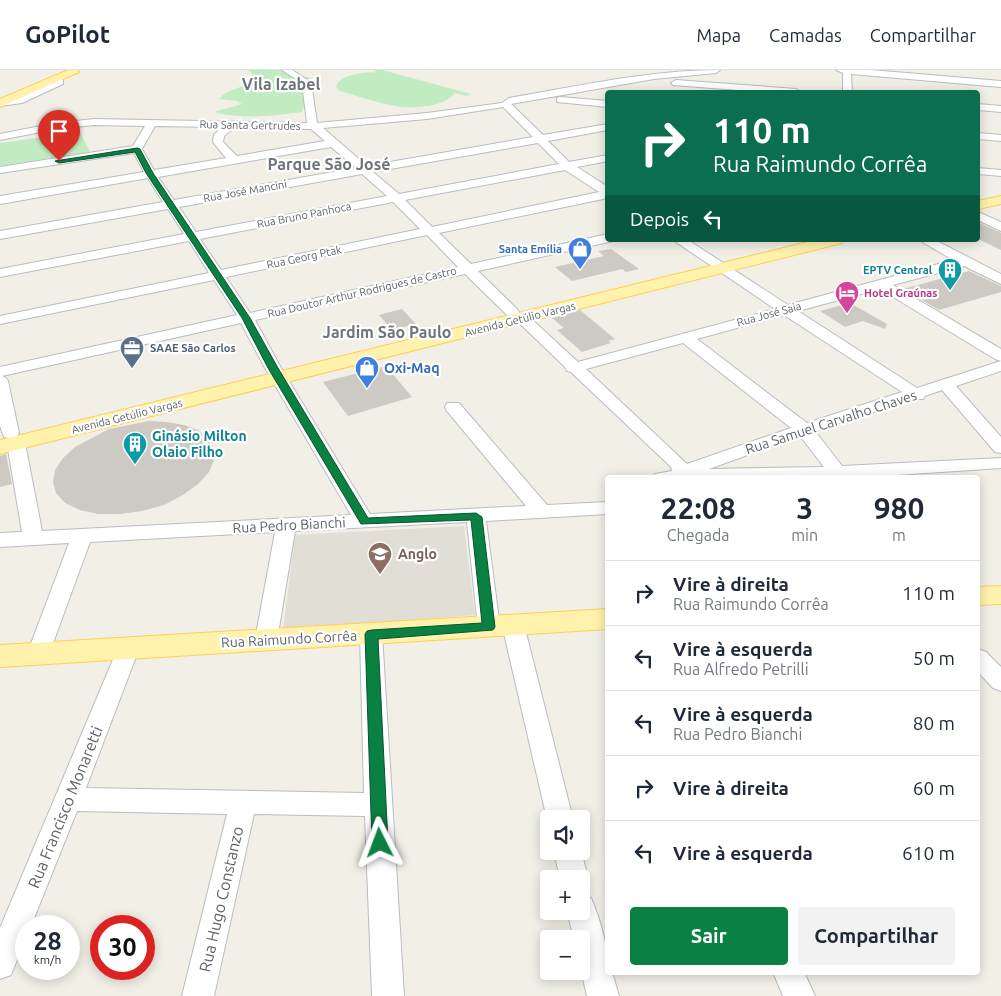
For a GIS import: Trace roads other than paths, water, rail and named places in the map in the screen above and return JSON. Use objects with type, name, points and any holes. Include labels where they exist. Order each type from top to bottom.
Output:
[{"type":"main road","points":[[1,97],[52,74],[78,71]]},
{"type":"main road","points":[[1,97],[23,93],[52,74]]},
{"type":"main road","points":[[980,197],[1001,192]]},
{"type":"main road","points":[[980,205],[1001,200]]},
{"type":"main road","name":"Avenida Getúlio Vargas","points":[[718,266],[798,242]]},
{"type":"main road","name":"Avenida Getúlio Vargas","points":[[7,439],[718,266],[827,242]]},
{"type":"main road","points":[[980,596],[1001,595]]},
{"type":"main road","name":"Rua Raimundo Corrêa","points":[[0,656],[605,619]]},
{"type":"street","points":[[286,70],[306,82],[312,123],[396,198],[428,231],[678,466],[684,475],[840,475],[1001,463]]},
{"type":"street","name":"Rua Santa Gertrudes","points":[[502,102],[652,80],[687,71],[716,70]]},
{"type":"street","points":[[840,70],[942,77]]},
{"type":"street","points":[[847,70],[847,90]]},
{"type":"street","points":[[872,70],[1001,83]]},
{"type":"street","points":[[1,97],[19,101],[60,82],[52,74]]},
{"type":"street","points":[[942,77],[944,90]]},
{"type":"street","points":[[652,80],[772,90]]},
{"type":"street","name":"Rua Santa Gertrudes","points":[[0,137],[56,126],[94,122],[230,126],[427,116],[532,97],[652,80]]},
{"type":"street","points":[[532,97],[605,104]]},
{"type":"street","points":[[502,102],[542,139],[567,166],[605,192]]},
{"type":"street","points":[[980,107],[1001,109]]},
{"type":"street","name":"Rua Santa Gertrudes","points":[[0,131],[50,121],[88,117],[128,116],[312,123]]},
{"type":"street","points":[[137,149],[152,123]]},
{"type":"street","points":[[230,126],[219,135],[218,142],[234,160]]},
{"type":"street","name":"Rua José Mancini","points":[[0,234],[605,128]]},
{"type":"street","points":[[980,136],[1001,138]]},
{"type":"street","points":[[0,200],[335,143]]},
{"type":"street","points":[[0,170],[137,149]]},
{"type":"street","points":[[137,149],[150,173],[246,318],[276,373],[364,522]]},
{"type":"street","name":"Rua Bruno Panhoca","points":[[0,273],[605,159]]},
{"type":"street","points":[[980,170],[1001,173]]},
{"type":"street","name":"Rua Georg Ptak","points":[[0,320],[605,195]]},
{"type":"street","points":[[980,217],[1001,227]]},
{"type":"street","name":"Rua Doutor Arthur Rodrigues de Castro","points":[[0,372],[605,239]]},
{"type":"street","points":[[682,242],[917,395]]},
{"type":"street","points":[[929,242],[1001,280]]},
{"type":"street","name":"Rua José Saia","points":[[573,368],[966,262]]},
{"type":"street","points":[[883,285],[1001,356]]},
{"type":"street","points":[[684,337],[804,429],[840,475]]},
{"type":"street","name":"Rua Samuel Carvalho Chaves","points":[[684,475],[688,470],[804,429],[917,395],[1001,366]]},
{"type":"street","points":[[0,381],[7,439],[33,538]]},
{"type":"street","points":[[946,385],[1001,448]]},
{"type":"street","points":[[454,407],[542,512]]},
{"type":"street","points":[[572,510],[605,497]]},
{"type":"street","name":"Rua Pedro Bianchi","points":[[0,540],[476,517],[605,508]]},
{"type":"street","points":[[476,517],[501,626],[557,810]]},
{"type":"street","points":[[266,640],[286,526]]},
{"type":"street","points":[[38,654],[82,536]]},
{"type":"street","points":[[372,634],[378,805],[388,996]]},
{"type":"street","name":"Rua Francisco Monaretti","points":[[0,964],[69,799],[128,649]]},
{"type":"street","points":[[980,660],[1001,682]]},
{"type":"street","points":[[69,799],[378,805]]},
{"type":"street","name":"Rua Hugo Constanzo","points":[[198,996],[243,803]]},
{"type":"street","points":[[584,920],[603,996]]},
{"type":"street","points":[[789,975],[799,996]]},
{"type":"place","name":"Santa Emília","points":[[580,270]]},
{"type":"place","name":"EPTV Central","points":[[950,291]]},
{"type":"place","name":"Hotel Graúnas","points":[[847,314]]},
{"type":"place","name":"SAAE São Carlos","points":[[132,369]]},
{"type":"place","name":"Oxi-Maq","points":[[367,389]]},
{"type":"place","name":"Ginásio Milton Olaio Filho","points":[[135,465]]},
{"type":"place","name":"Anglo","points":[[380,575]]},
{"type":"district","name":"Vila Izabel","points":[[281,84]]},
{"type":"district","name":"Parque São José","points":[[329,164]]},
{"type":"district","name":"Jardim São Paulo","points":[[387,332]]}]
